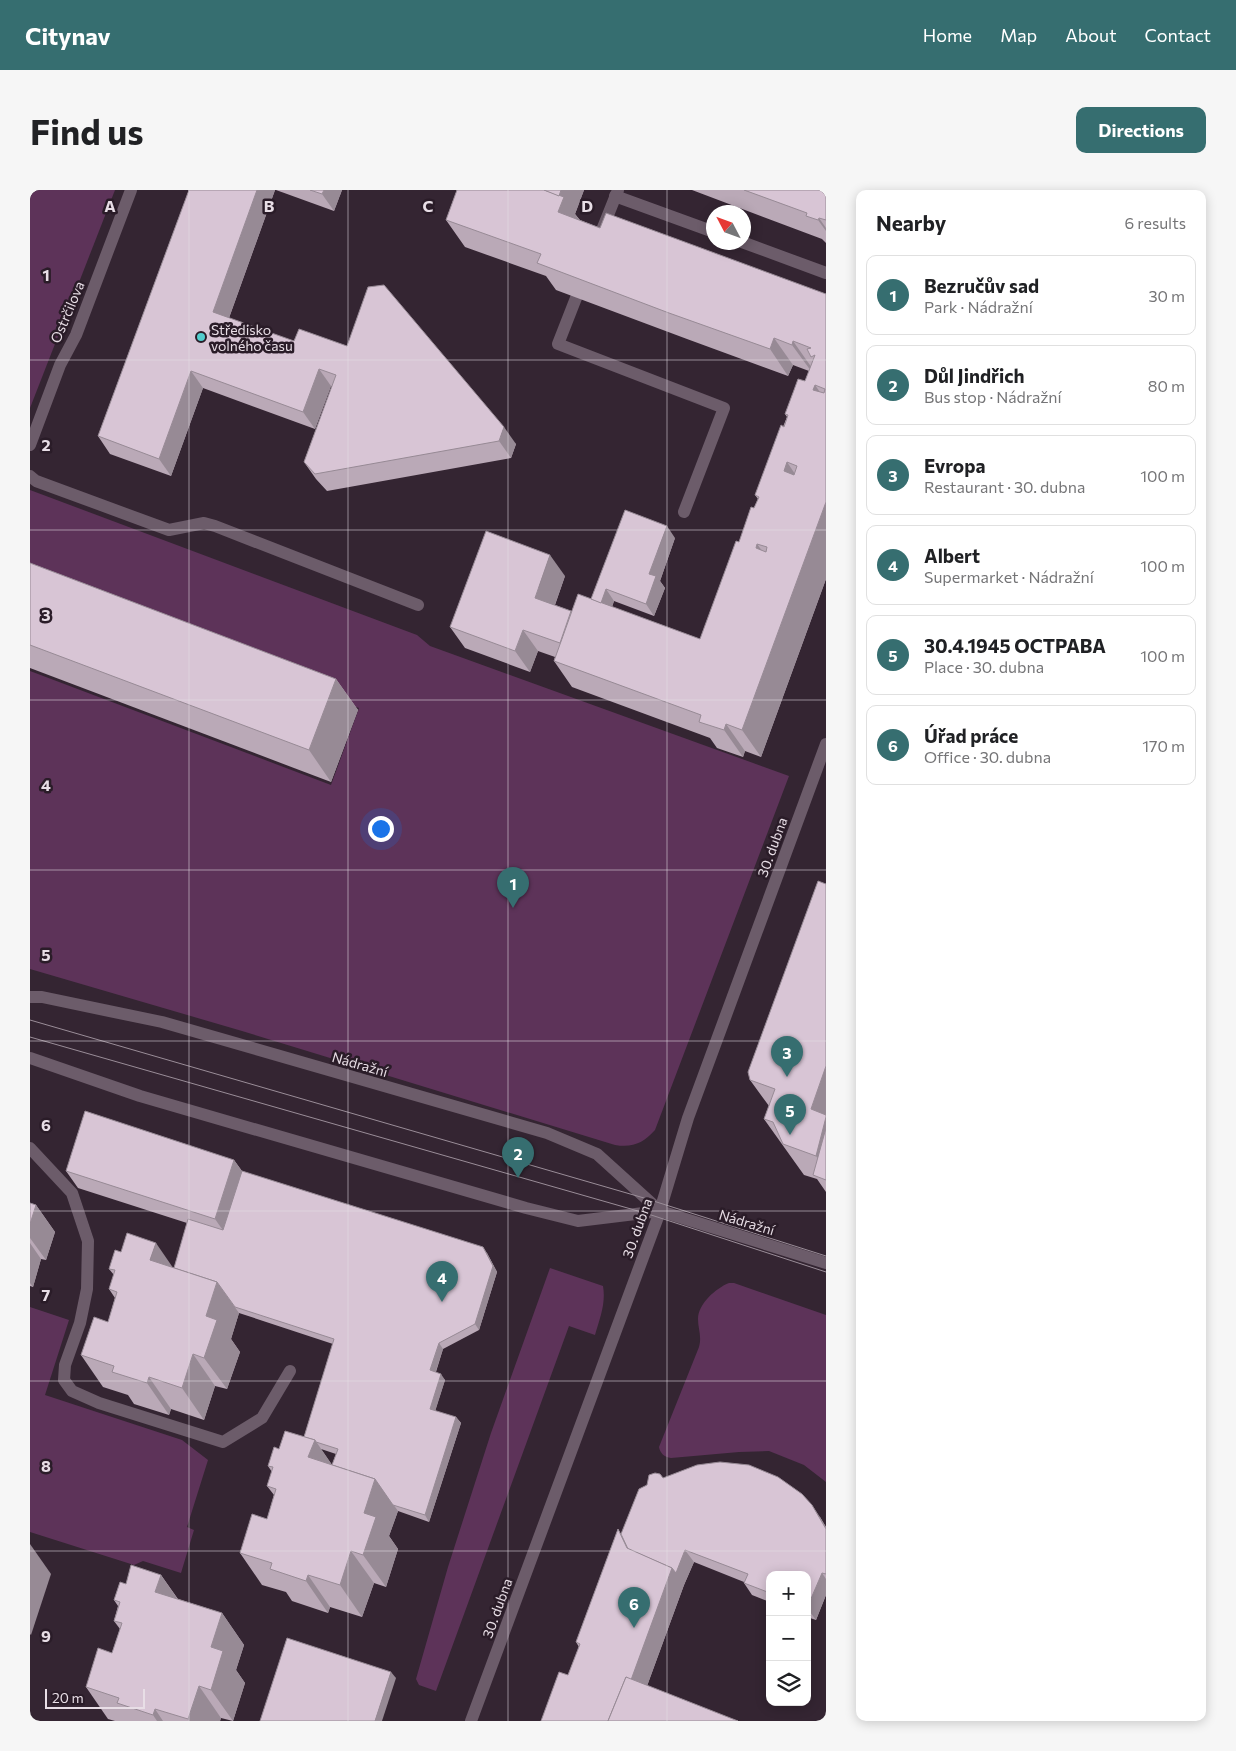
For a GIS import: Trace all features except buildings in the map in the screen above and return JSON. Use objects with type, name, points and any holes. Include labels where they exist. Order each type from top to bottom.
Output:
[{"type":"street","name":"Ostrčilova","points":[[30,445],[60,365],[76,335],[131,190]]},
{"type":"street","points":[[599,239],[616,193],[706,229]]},
{"type":"street","points":[[751,245],[826,273]]},
{"type":"street","points":[[576,298],[558,344],[724,408],[684,512]]},
{"type":"street","points":[[30,476],[36,481],[169,530],[204,523],[215,526],[418,605]]},
{"type":"street","name":"30. dubna","points":[[471,1721],[660,1210],[688,1118],[826,744]]},
{"type":"street","name":"Nádražní","points":[[30,997],[42,997],[162,1022],[547,1133],[597,1154],[660,1210],[826,1264]]},
{"type":"street","name":"Nádražní","points":[[30,1058],[140,1096],[526,1208],[578,1221],[660,1210]]},
{"type":"street","points":[[30,1148],[72,1193],[88,1241],[87,1289],[80,1323],[65,1366],[64,1380],[72,1391],[99,1403],[223,1442],[262,1418],[290,1371]]},
{"type":"shaded area","points":[[30,190],[115,190],[30,408]]},
{"type":"shaded area","points":[[30,490],[417,635],[430,646],[789,776],[655,1130],[651,1134],[637,1144],[627,1146],[615,1145],[242,1031],[30,969],[30,671],[331,785],[359,708],[30,586]]},
{"type":"shaded area","points":[[550,1268],[603,1286],[604,1298],[601,1317],[595,1335],[569,1326],[436,1691],[419,1685],[416,1679],[448,1567],[491,1433]]},
{"type":"shaded area","points":[[729,1283],[734,1283],[826,1315],[826,1482],[804,1465],[769,1451],[671,1458],[664,1456],[660,1451],[659,1447],[699,1347],[698,1319],[701,1308],[713,1293]]},
{"type":"shaded area","points":[[30,1307],[69,1320],[45,1395],[182,1440],[208,1460],[187,1527],[194,1530],[181,1573],[143,1561],[134,1565],[30,1532]]},
{"type":"tram line","points":[[30,1020],[644,1198],[826,1256]]},
{"type":"tram line","points":[[30,1037],[645,1213],[826,1272]]},
{"type":"place","name":"Středisko volného času","points":[[201,337]]},
{"type":"place","name":"Bezručův sad","points":[[513,908]]},
{"type":"place","name":"Evropa","points":[[787,1077]]},
{"type":"place","name":"30.4.1945 ОСТРАВА","points":[[790,1135]]},
{"type":"place","name":"Důl Jindřich","points":[[518,1178]]},
{"type":"place","name":"Albert","points":[[442,1302]]},
{"type":"place","name":"Úřad práce","points":[[634,1628]]}]
